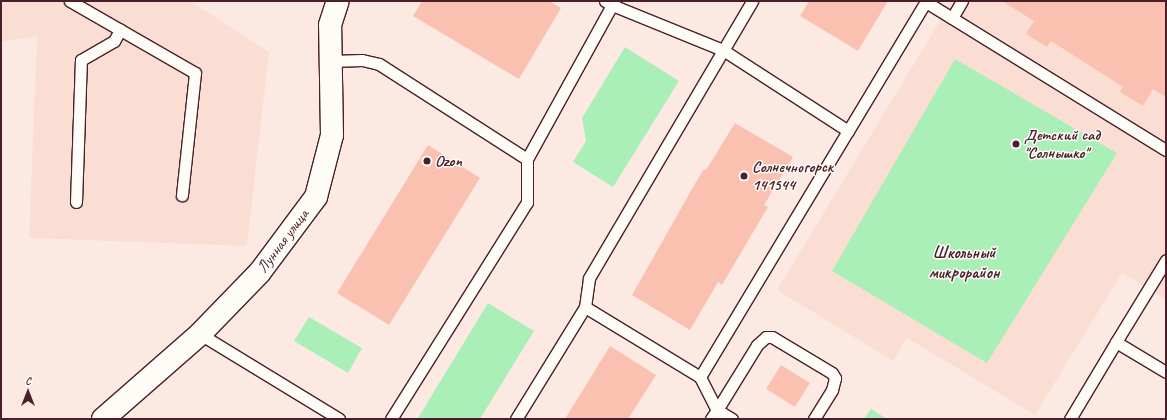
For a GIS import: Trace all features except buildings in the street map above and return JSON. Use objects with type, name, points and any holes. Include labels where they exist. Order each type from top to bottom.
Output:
[{"type":"street","name":"Лунная улица","points":[[103,419],[200,334],[260,272],[316,197],[332,135],[330,25],[338,1]]},
{"type":"lane","points":[[70,1],[195,73],[182,195]]},
{"type":"lane","points":[[516,419],[585,308],[589,278],[752,1]]},
{"type":"lane","points":[[700,377],[926,1],[1166,150]]},
{"type":"lane","points":[[952,18],[962,1]]},
{"type":"lane","points":[[391,419],[527,202],[527,159],[610,2],[723,50],[848,131]]},
{"type":"lane","points":[[76,202],[81,60],[114,41],[120,30]]},
{"type":"lane","points":[[331,61],[362,60],[379,64],[527,159]]},
{"type":"lane","points":[[1070,419],[1166,260]]},
{"type":"lane","points":[[585,308],[700,377],[714,414]]},
{"type":"lane","points":[[200,334],[339,419]]},
{"type":"lane","points":[[714,414],[756,345],[766,337],[772,337],[832,373],[835,378],[832,390],[814,419]]},
{"type":"lane","points":[[1116,342],[1166,372]]},
{"type":"lane","points":[[714,414],[732,419]]},
{"type":"shaded area","points":[[1,1],[190,1],[269,52],[247,246],[29,238],[37,36],[1,42]]},
{"type":"shaded area","name":"Детский сад \"Солнышко\"","points":[[952,1],[1166,1],[1166,300],[1122,273],[1035,415],[907,338],[893,361],[777,290]]},
{"type":"green space","points":[[625,47],[679,81],[613,187],[573,162],[586,141],[582,118]]},
{"type":"green space","points":[[955,59],[1117,153],[987,363],[832,271]]},
{"type":"green space","points":[[488,303],[534,331],[480,419],[418,418]]},
{"type":"green space","points":[[309,317],[362,348],[348,373],[294,341]]},
{"type":"green space","points":[[871,409],[887,419],[864,419]]},
{"type":"place","name":"Детский сад \"Солнышко\"","points":[[1016,144]]},
{"type":"place","name":"Ozon","points":[[427,161]]},
{"type":"place","name":"Солнечногорск 141544","points":[[744,176]]},
{"type":"district","name":"Школьный микрорайон","points":[[964,263]]}]
